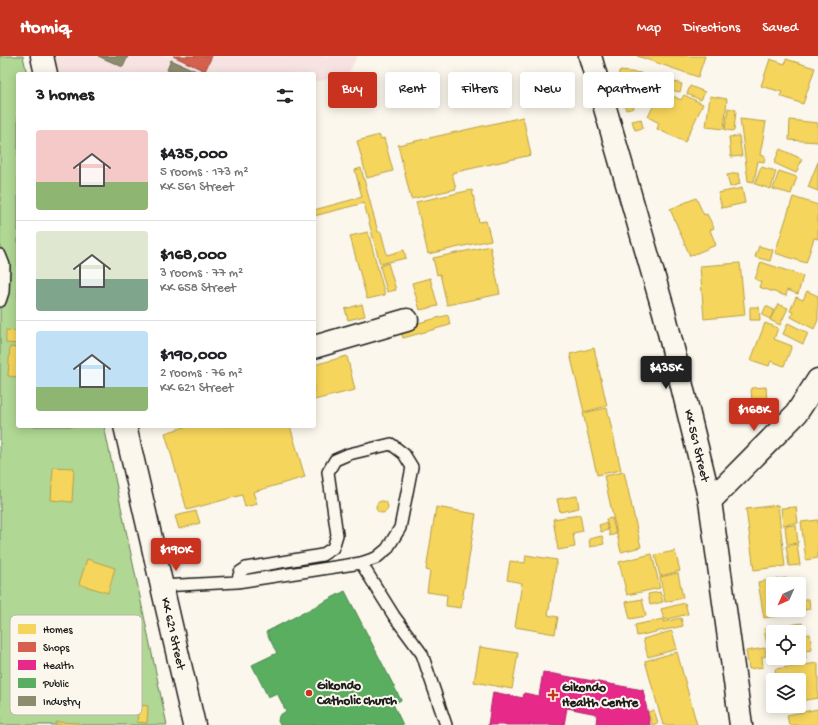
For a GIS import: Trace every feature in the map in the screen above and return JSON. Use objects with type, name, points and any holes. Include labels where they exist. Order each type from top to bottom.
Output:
[{"type":"street","points":[[42,56],[46,72]]},
{"type":"street","name":"KK 561 Street","points":[[590,56],[664,312],[710,501],[741,725]]},
{"type":"street","points":[[316,346],[407,320]]},
{"type":"street","points":[[710,501],[796,414],[818,380]]},
{"type":"street","name":"KK 621 Street","points":[[125,428],[194,725]]},
{"type":"lane","points":[[0,255],[4,264],[3,292],[0,301]]},
{"type":"lane","points":[[161,586],[237,582],[361,563],[376,558],[387,549],[400,528],[412,467],[404,454],[391,444],[349,454],[335,460],[328,472],[337,535],[334,548],[322,555],[246,568],[240,572],[237,582]]},
{"type":"lane","points":[[361,563],[394,616],[422,654],[446,725]]},
{"type":"shaded area","points":[[47,56],[357,56],[349,72],[328,72],[328,79],[316,82],[316,72],[51,72]]},
{"type":"green space","points":[[0,56],[23,56],[27,72],[16,72],[16,428],[104,428],[167,725],[0,725]]},
{"type":"building: Homes","points":[[637,56],[705,56],[698,77]]},
{"type":"building: Homes","points":[[770,59],[785,64],[786,59],[815,68],[803,104],[780,96],[782,92],[761,86]]},
{"type":"building: Homes","points":[[674,82],[682,84],[680,92],[674,91]]},
{"type":"building: Homes","points":[[690,86],[705,92],[701,100],[687,94]]},
{"type":"building: Homes","points":[[684,95],[703,104],[685,142],[657,129],[659,123],[648,117],[652,108],[674,108],[674,96],[681,100]]},
{"type":"building: Homes","points":[[710,96],[727,99],[724,129],[706,127]]},
{"type":"building: Homes","points":[[728,108],[736,110],[734,131],[725,130]]},
{"type":"building: Homes","points":[[523,117],[531,155],[452,173],[456,189],[411,199],[398,145]]},
{"type":"building: Homes","points":[[641,119],[643,128],[635,130],[632,121]]},
{"type":"building: Homes","points":[[740,119],[766,122],[760,155],[765,156],[764,162],[758,161],[754,182],[748,181]]},
{"type":"building: Homes","points":[[790,120],[818,123],[818,142],[789,140]]},
{"type":"building: Homes","points":[[379,135],[381,139],[384,138],[393,171],[367,178],[357,141]]},
{"type":"building: Homes","points":[[739,136],[742,156],[731,157],[729,137]]},
{"type":"building: Homes","points":[[780,149],[802,159],[796,173],[774,163]]},
{"type":"building: Homes","points":[[818,162],[818,191],[808,187]]},
{"type":"building: Homes","points":[[761,167],[776,171],[771,189],[755,184]]},
{"type":"building: Homes","points":[[361,168],[378,232],[381,232],[387,255],[404,250],[406,258],[380,264],[364,203],[316,215],[316,209],[362,197],[355,170]]},
{"type":"building: Homes","points":[[779,171],[797,177],[791,194],[773,189]]},
{"type":"building: Homes","points":[[738,173],[740,184],[730,187],[727,175]]},
{"type":"building: Homes","points":[[742,188],[745,203],[722,208],[718,193]]},
{"type":"building: Homes","points":[[472,190],[479,222],[486,221],[491,240],[428,254],[416,202]]},
{"type":"building: Homes","points":[[793,197],[818,205],[818,239],[814,238],[806,263],[775,253]]},
{"type":"building: Homes","points":[[696,198],[704,215],[707,214],[714,228],[710,230],[716,245],[690,256],[670,209]]},
{"type":"building: Homes","points":[[368,232],[385,295],[367,299],[350,236]]},
{"type":"building: Homes","points":[[490,246],[500,294],[447,305],[440,274],[437,275],[433,258]]},
{"type":"building: Homes","points":[[759,246],[773,250],[770,261],[755,257]]},
{"type":"building: Homes","points":[[761,262],[803,276],[798,294],[787,290],[786,296],[759,287],[761,282],[755,279]]},
{"type":"building: Homes","points":[[388,263],[396,290],[387,292],[380,266]]},
{"type":"building: Homes","points":[[740,263],[745,315],[704,319],[700,266]]},
{"type":"building: Homes","points":[[430,278],[438,306],[420,310],[412,283]]},
{"type":"building: Homes","points":[[807,291],[818,296],[818,320],[814,329],[791,317],[793,312],[790,311],[796,297],[803,300]]},
{"type":"building: Homes","points":[[362,304],[365,316],[348,320],[345,309]]},
{"type":"building: Homes","points":[[778,304],[788,308],[780,325],[770,320]]},
{"type":"building: Homes","points":[[766,306],[774,310],[770,319],[762,315]]},
{"type":"building: Homes","points":[[750,307],[759,307],[760,320],[750,320]]},
{"type":"building: Homes","points":[[448,315],[450,325],[403,338],[400,328]]},
{"type":"building: Homes","points":[[765,323],[778,328],[774,339],[792,346],[784,366],[771,361],[769,366],[751,360]]},
{"type":"building: Homes","points":[[788,323],[808,333],[803,344],[783,334]]},
{"type":"building: Homes","points":[[6,330],[16,331],[16,344],[6,343]]},
{"type":"building: Homes","points":[[10,347],[16,348],[16,377],[8,376]]},
{"type":"building: Homes","points":[[594,348],[607,406],[584,412],[570,354]]},
{"type":"building: Homes","points":[[347,356],[355,390],[316,400],[316,364]]},
{"type":"building: Homes","points":[[766,387],[767,402],[752,403],[751,388]]},
{"type":"building: Homes","points":[[607,408],[621,470],[597,475],[583,413]]},
{"type":"building: Homes","points":[[181,428],[291,428],[305,477],[253,492],[257,504],[245,507],[242,495],[187,510],[165,433]]},
{"type":"building: Homes","points":[[53,467],[74,468],[72,502],[51,500]]},
{"type":"building: Homes","points":[[624,472],[641,547],[621,552],[604,476]]},
{"type":"building: Homes","points":[[577,496],[579,508],[560,512],[557,499]]},
{"type":"building: Homes","points":[[384,501],[387,502],[387,512],[380,513],[377,512],[376,505],[377,502]]},
{"type":"building: Homes","points":[[778,505],[785,566],[754,570],[746,509]]},
{"type":"building: Homes","points":[[436,507],[476,514],[461,608],[446,606],[447,595],[427,592],[430,571],[426,570]]},
{"type":"building: Homes","points":[[796,507],[798,523],[783,525],[781,508]]},
{"type":"building: Homes","points":[[196,511],[200,523],[179,529],[175,516]]},
{"type":"building: Homes","points":[[580,515],[583,531],[573,533],[575,547],[558,550],[553,519]]},
{"type":"building: Homes","points":[[612,518],[616,534],[610,536],[606,519]]},
{"type":"building: Homes","points":[[818,520],[818,558],[806,560],[801,522]]},
{"type":"building: Homes","points":[[606,523],[608,530],[601,532],[599,525]]},
{"type":"building: Homes","points":[[796,525],[798,543],[787,544],[785,526]]},
{"type":"building: Homes","points":[[602,536],[604,544],[590,547],[589,539]]},
{"type":"building: Homes","points":[[797,544],[800,565],[789,566],[786,546]]},
{"type":"building: Homes","points":[[675,551],[680,571],[660,576],[655,555]]},
{"type":"building: Homes","points":[[652,554],[660,588],[627,595],[619,562]]},
{"type":"building: Homes","points":[[526,555],[557,560],[548,615],[558,617],[555,634],[515,627],[522,583],[507,580],[510,561],[525,563]]},
{"type":"building: Homes","points":[[87,559],[115,568],[108,593],[79,584]]},
{"type":"building: Homes","points":[[678,573],[683,598],[665,602],[660,577]]},
{"type":"building: Homes","points":[[766,581],[766,617],[770,617],[764,618],[758,582]]},
{"type":"building: Homes","points":[[660,592],[663,602],[650,605],[648,594]]},
{"type":"building: Homes","points":[[642,599],[646,616],[630,619],[626,602]]},
{"type":"building: Homes","points":[[806,599],[809,599],[810,609],[806,610]]},
{"type":"building: Homes","points":[[685,603],[688,614],[664,620],[661,609]]},
{"type":"building: Homes","points":[[681,618],[683,626],[637,636],[635,625],[663,619],[663,622]]},
{"type":"building: Homes","points":[[802,623],[802,625],[789,625]]},
{"type":"building: Homes","points":[[764,629],[766,629],[766,640]]},
{"type":"building: Homes","points":[[672,631],[677,649],[648,657],[643,639]]},
{"type":"building: Homes","points":[[810,634],[812,650],[806,651],[806,635]]},
{"type":"building: Homes","points":[[480,647],[518,653],[512,689],[474,682]]},
{"type":"building: Homes","points":[[765,648],[766,656],[762,657],[763,667],[749,669],[746,651]]},
{"type":"building: Homes","points":[[677,652],[697,725],[663,725],[645,661]]},
{"type":"building: Homes","points":[[818,663],[818,698],[806,700],[806,673],[776,673],[775,669]]},
{"type":"building: Homes","points":[[142,705],[148,706],[147,723],[137,722],[138,715],[142,715]]},
{"type":"building: Homes","points":[[818,709],[818,725],[789,725],[787,715],[806,713],[806,711]]},
{"type":"building: Homes","points":[[654,710],[658,723],[652,725],[648,712]]},
{"type":"building: Homes","points":[[56,722],[79,723],[79,725],[56,725]]},
{"type":"building: Shops","points":[[173,56],[212,56],[205,71]]},
{"type":"building: Health","points":[[543,672],[643,690],[650,725],[596,725],[597,714],[567,708],[564,725],[488,725],[493,692],[523,698],[524,693],[539,696]]},
{"type":"building: Public","points":[[345,591],[401,700],[393,704],[403,725],[280,725],[278,721],[279,716],[286,711],[277,693],[268,697],[252,665],[277,653],[266,632]]},
{"type":"building: Industry","points":[[98,56],[128,56],[123,67]]},
{"type":"building: Industry","points":[[171,60],[199,72],[172,72],[167,70]]},
{"type":"place","name":"Gikondo Catholic church","points":[[309,693]]},
{"type":"place","name":"Gikondo Health Centre","points":[[553,695]]}]
